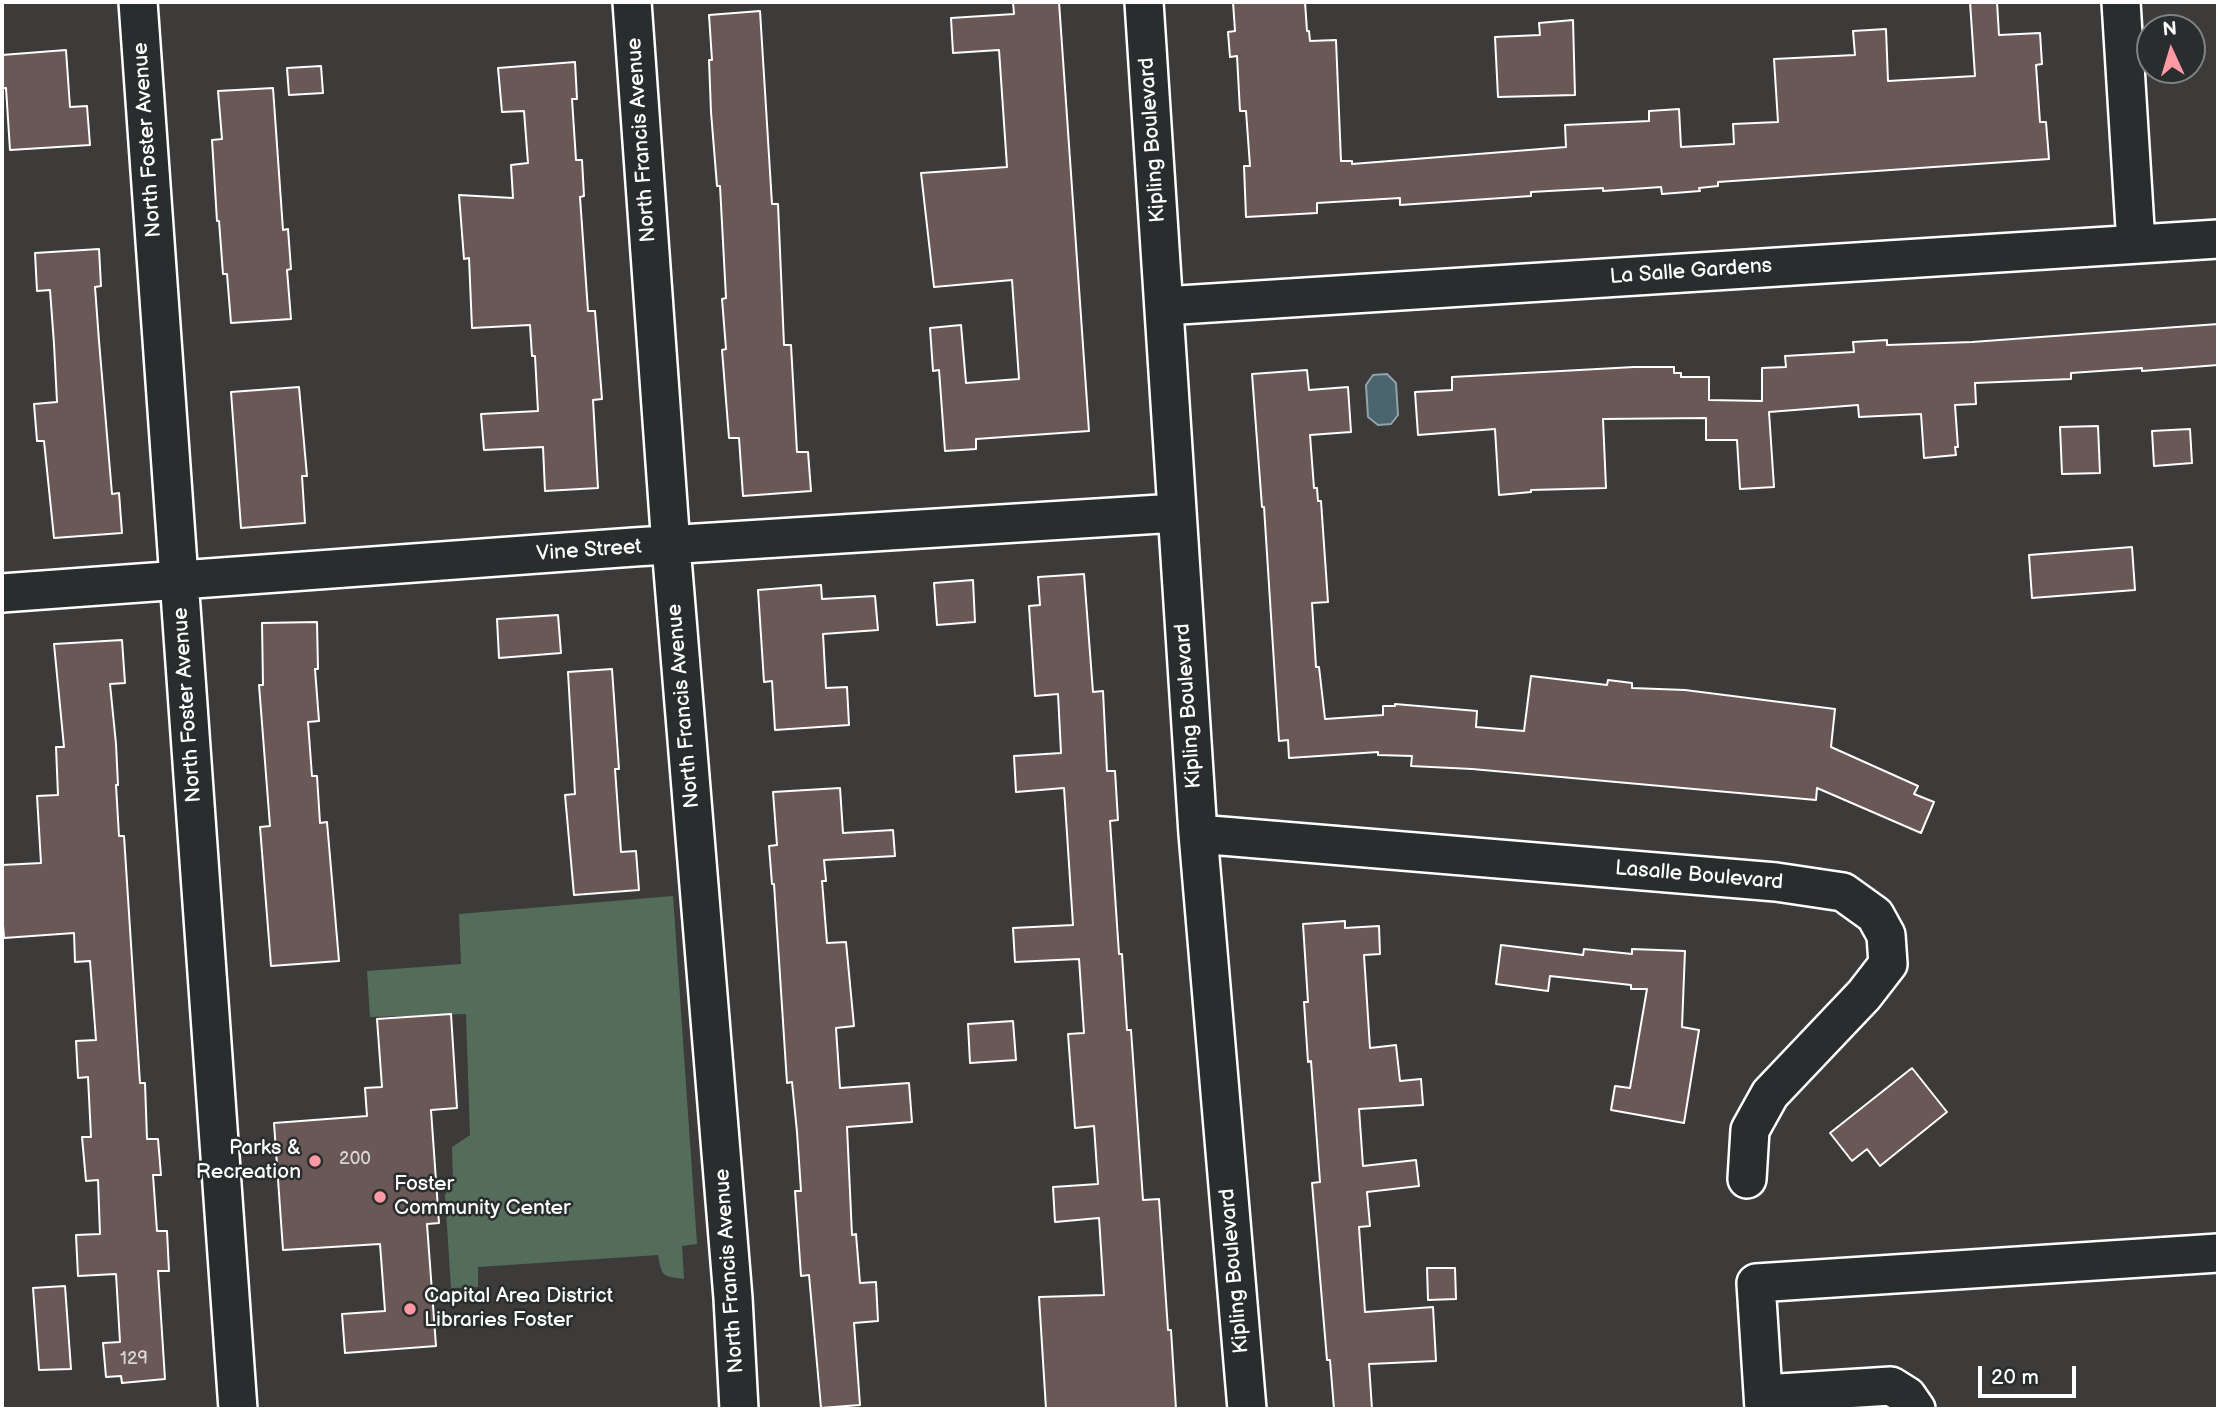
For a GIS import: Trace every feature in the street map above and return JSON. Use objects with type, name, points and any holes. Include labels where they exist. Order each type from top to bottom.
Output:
[{"type":"street","name":"North Foster Avenue","points":[[138,2],[238,1409]]},
{"type":"street","name":"North Francis Avenue","points":[[632,2],[671,546],[732,1284],[739,1409]]},
{"type":"street","name":"Kipling Boulevard","points":[[1144,2],[1198,834],[1247,1409]]},
{"type":"street","points":[[2121,2],[2136,244]]},
{"type":"street","name":"La Salle Gardens","points":[[1164,306],[2218,239]]},
{"type":"street","name":"Vine Street","points":[[2,593],[1176,513]]},
{"type":"street","name":"Lasalle Boulevard","points":[[1198,834],[1776,882],[1843,892],[1875,915],[1886,934],[1888,964],[1864,995],[1770,1094],[1750,1130],[1747,1179]]},
{"type":"street","points":[[1916,1409],[1907,1396],[1891,1386],[1764,1401],[1756,1283],[2218,1254]]},
{"type":"green space","points":[[673,896],[697,1244],[682,1246],[684,1279],[664,1274],[658,1255],[478,1267],[478,1287],[451,1288],[445,1195],[453,1180],[452,1147],[470,1135],[466,1014],[370,1017],[367,971],[461,964],[459,914]]},
{"type":"water","points":[[1387,374],[1396,383],[1398,415],[1391,424],[1378,425],[1368,417],[1366,385],[1373,375]]},
{"type":"building","points":[[1013,2],[1059,2],[1089,431],[976,439],[976,449],[945,451],[939,370],[933,371],[930,328],[961,325],[966,383],[1019,379],[1012,280],[934,287],[921,173],[1007,167],[999,50],[953,53],[951,18],[1014,14]]},
{"type":"building","points":[[1233,2],[1305,2],[1310,41],[1336,40],[1341,161],[1352,161],[1352,164],[1566,147],[1565,125],[1649,121],[1649,111],[1679,109],[1681,147],[1734,144],[1733,124],[1778,122],[1774,59],[1855,55],[1853,31],[1886,29],[1888,81],[1975,76],[1970,2],[1997,2],[1999,35],[2040,33],[2042,64],[2036,65],[2040,122],[2046,122],[2049,159],[1718,182],[1718,186],[1699,188],[1700,191],[1662,194],[1661,187],[1603,191],[1603,188],[1400,205],[1400,198],[1317,203],[1317,213],[1246,217],[1244,166],[1250,166],[1246,111],[1240,111],[1237,56],[1230,57],[1228,32],[1235,31]]},
{"type":"building","points":[[760,11],[772,204],[778,204],[784,345],[791,345],[797,452],[808,452],[811,491],[743,496],[739,438],[729,438],[722,350],[726,349],[722,299],[726,298],[720,186],[717,186],[711,112],[709,15]]},
{"type":"building","points":[[1573,20],[1575,95],[1498,97],[1495,37],[1540,35],[1539,23]]},
{"type":"building","points":[[66,50],[70,107],[87,106],[90,145],[10,150],[6,88],[2,88],[2,55]]},
{"type":"building","points":[[575,62],[577,99],[572,99],[576,160],[582,160],[584,196],[580,197],[588,311],[595,311],[602,399],[593,400],[598,488],[545,491],[543,447],[484,450],[481,414],[538,411],[535,356],[532,356],[530,325],[472,328],[469,258],[464,259],[459,195],[513,198],[511,165],[528,163],[524,111],[502,112],[498,68]]},
{"type":"building","points":[[321,66],[323,93],[289,95],[287,68]]},
{"type":"building","points":[[273,88],[283,230],[288,229],[291,269],[287,270],[291,319],[231,323],[227,274],[223,274],[217,221],[212,140],[222,139],[218,91]]},
{"type":"building","points":[[99,249],[101,286],[95,287],[99,341],[112,494],[119,493],[122,533],[54,538],[44,441],[37,441],[34,404],[57,402],[54,344],[50,290],[37,291],[35,253]]},
{"type":"building","points":[[2218,324],[2218,365],[2071,373],[2071,379],[1975,383],[1976,404],[1955,405],[1958,447],[1955,447],[1956,455],[1924,458],[1921,414],[1859,417],[1858,405],[1769,412],[1774,487],[1740,489],[1737,440],[1706,440],[1706,418],[1603,419],[1606,488],[1531,490],[1499,495],[1495,429],[1418,435],[1415,392],[1452,390],[1452,377],[1674,367],[1674,373],[1681,373],[1681,377],[1709,377],[1709,400],[1762,401],[1762,368],[1786,367],[1785,356],[1854,352],[1853,342],[1887,340],[1887,345],[1972,342]]},
{"type":"building","points":[[1307,370],[1309,390],[1348,387],[1351,432],[1310,435],[1314,488],[1317,488],[1318,501],[1321,501],[1328,602],[1312,603],[1316,667],[1319,667],[1325,719],[1383,715],[1383,706],[1395,704],[1477,711],[1476,727],[1524,731],[1531,676],[1607,685],[1608,680],[1632,683],[1632,688],[1685,690],[1835,709],[1831,747],[1918,786],[1914,794],[1934,802],[1921,833],[1817,788],[1816,800],[1472,769],[1411,766],[1412,756],[1378,755],[1378,752],[1289,758],[1288,740],[1279,741],[1264,507],[1252,374]]},
{"type":"building","points":[[299,387],[307,476],[302,476],[305,523],[241,528],[231,392]]},
{"type":"building","points":[[2098,426],[2100,473],[2062,474],[2060,427]]},
{"type":"building","points":[[2190,429],[2192,463],[2154,466],[2152,431]]},
{"type":"building","points":[[2132,547],[2135,590],[2032,598],[2029,555]]},
{"type":"building","points":[[1084,574],[1093,692],[1103,691],[1107,771],[1115,771],[1118,820],[1110,821],[1119,954],[1122,954],[1127,1030],[1131,1030],[1143,1200],[1159,1199],[1176,1409],[1046,1409],[1039,1297],[1104,1295],[1099,1218],[1055,1222],[1053,1187],[1098,1184],[1094,1126],[1075,1128],[1068,1034],[1084,1033],[1079,959],[1015,962],[1013,928],[1073,925],[1064,788],[1016,792],[1014,756],[1061,753],[1058,694],[1035,696],[1029,606],[1040,605],[1038,577]]},
{"type":"building","points":[[973,580],[975,622],[937,625],[934,583]]},
{"type":"building","points":[[821,585],[822,599],[875,596],[878,630],[823,634],[826,688],[847,687],[849,725],[775,730],[772,681],[764,682],[758,590]]},
{"type":"building","points":[[558,615],[561,653],[499,658],[497,619]]},
{"type":"building","points":[[317,622],[318,669],[315,669],[319,721],[308,722],[312,776],[317,776],[320,823],[327,822],[339,961],[271,966],[260,827],[270,826],[259,685],[263,685],[262,623]]},
{"type":"building","points":[[122,640],[125,683],[110,684],[116,744],[119,836],[124,836],[140,1083],[145,1083],[147,1139],[158,1139],[161,1175],[153,1175],[157,1231],[167,1231],[169,1271],[158,1271],[165,1379],[122,1383],[121,1376],[106,1377],[103,1343],[120,1342],[116,1274],[78,1276],[76,1235],[100,1234],[98,1180],[86,1181],[82,1137],[91,1137],[88,1077],[78,1078],[76,1041],[96,1040],[90,961],[75,962],[74,933],[4,938],[2,865],[41,863],[37,796],[58,795],[56,747],[64,747],[54,644]]},
{"type":"building","points":[[612,669],[621,852],[636,851],[639,890],[574,895],[565,795],[575,794],[568,672]]},
{"type":"building","points":[[840,788],[843,833],[893,830],[895,856],[824,860],[826,881],[822,881],[827,943],[846,942],[854,1026],[836,1028],[840,1088],[909,1083],[912,1122],[847,1127],[852,1235],[856,1234],[860,1283],[876,1282],[878,1321],[854,1323],[860,1405],[821,1408],[809,1275],[801,1276],[795,1191],[801,1191],[797,1132],[792,1082],[787,1083],[774,884],[769,846],[777,845],[773,792]]},
{"type":"building","points":[[1345,921],[1345,928],[1379,926],[1380,954],[1364,955],[1370,1048],[1396,1045],[1400,1081],[1421,1079],[1423,1105],[1359,1109],[1363,1166],[1416,1160],[1419,1186],[1367,1192],[1370,1226],[1359,1227],[1365,1312],[1433,1307],[1436,1361],[1369,1364],[1372,1409],[1334,1409],[1330,1360],[1327,1360],[1312,1183],[1320,1182],[1304,1002],[1308,1002],[1303,924]]},
{"type":"building","points":[[1501,945],[1583,955],[1584,949],[1632,954],[1632,949],[1685,951],[1682,1027],[1699,1030],[1684,1123],[1611,1110],[1615,1086],[1630,1088],[1647,989],[1631,989],[1631,985],[1550,976],[1548,991],[1496,984]]},
{"type":"building","points":[[451,1014],[457,1108],[431,1110],[439,1223],[427,1224],[436,1346],[345,1353],[342,1314],[385,1311],[380,1244],[283,1250],[274,1123],[367,1116],[365,1088],[382,1087],[377,1019]]},
{"type":"building","points":[[1013,1021],[1016,1060],[970,1063],[968,1024]]},
{"type":"building","points":[[1912,1068],[1947,1112],[1880,1166],[1867,1149],[1852,1161],[1830,1133]]},
{"type":"building","points":[[1427,1268],[1455,1268],[1456,1299],[1428,1300]]},
{"type":"building","points":[[65,1286],[71,1369],[39,1370],[33,1288]]},
{"type":"place","name":"Parks & Recreation","points":[[315,1161]]},
{"type":"place","name":"Foster Community Center","points":[[380,1197]]},
{"type":"place","name":"Capital Area District Libraries Foster","points":[[410,1309]]}]
